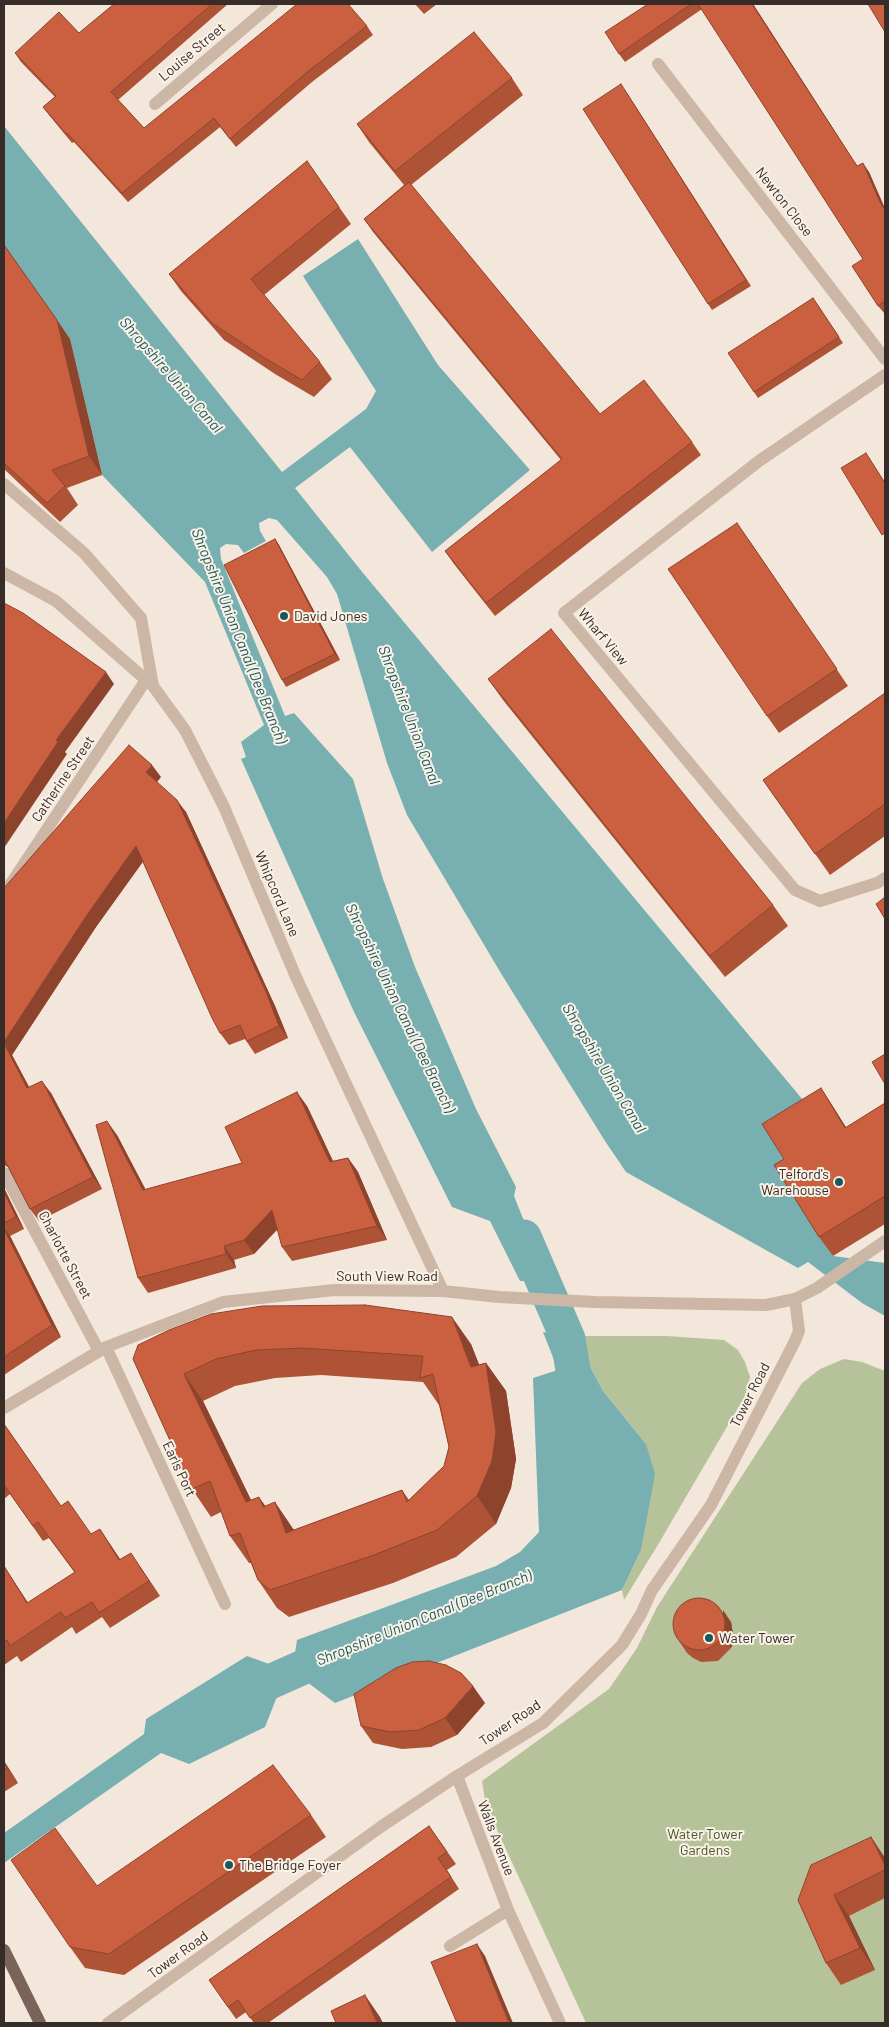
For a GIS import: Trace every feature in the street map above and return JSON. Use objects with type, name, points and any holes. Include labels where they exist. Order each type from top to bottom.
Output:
[{"type":"main road","points":[[4,1950],[40,2023]]},
{"type":"street","name":"Louise Street","points":[[154,104],[272,4]]},
{"type":"street","name":"Newton Close","points":[[658,64],[885,359]]},
{"type":"street","name":"Wharf View","points":[[885,375],[759,461],[564,613],[795,890],[820,901],[877,883],[885,878]]},
{"type":"street","points":[[4,484],[84,552],[141,618],[150,683]]},
{"type":"street","name":"Whipcord Lane","points":[[4,573],[56,601],[150,683],[186,730],[224,807],[296,977],[443,1291]]},
{"type":"street","name":"Catherine Street","points":[[4,894],[150,683]]},
{"type":"street","name":"Charlotte Street","points":[[4,1173],[102,1349]]},
{"type":"street","name":"South View Road","points":[[4,1408],[102,1349],[223,1302],[334,1290],[443,1291],[499,1298],[595,1302],[766,1305],[795,1299],[817,1288],[883,1242]]},
{"type":"street","name":"Tower Road","points":[[108,2023],[382,1826],[542,1723],[622,1644],[641,1614],[652,1590],[711,1505],[795,1341],[800,1331],[795,1299]]},
{"type":"street","name":"Earls Port","points":[[102,1349],[225,1604]]},
{"type":"street","name":"Walls Avenue","points":[[457,1776],[508,1910],[560,2023]]},
{"type":"street","points":[[450,1946],[508,1910]]},
{"type":"green space","points":[[574,1336],[667,1336],[724,1340],[738,1350],[745,1362],[750,1377],[745,1396],[624,1600],[622,1590],[641,1550],[646,1444],[603,1391]]},
{"type":"green space","name":"Water Tower Gardens","points":[[844,1359],[862,1362],[885,1371],[885,2023],[586,2023],[486,1806],[482,1781],[609,1689],[637,1648],[657,1607],[802,1383],[820,1369]]},
{"type":"water","name":"Shropshire Union Canal","points":[[4,126],[282,472],[366,409],[376,391],[303,276],[358,239],[438,365],[530,470],[432,552],[350,447],[295,488],[363,573],[818,1118],[798,1179],[833,1256],[885,1263],[885,1316],[862,1303],[808,1262],[798,1268],[626,1172],[502,975],[407,815],[387,763],[337,594],[327,577],[277,520],[269,518],[259,523],[260,531],[266,541],[244,553],[238,545],[226,544],[220,548],[221,559],[285,716],[294,713],[353,779],[383,879],[415,967],[476,1109],[516,1187],[514,1196],[548,1281],[520,1281],[490,1221],[452,1207],[354,1012],[241,759],[246,757],[241,742],[264,725],[205,582],[102,475],[70,339],[4,246]]},
{"type":"water","points":[[543,1332],[574,1336],[603,1391],[646,1444],[655,1474],[641,1550],[622,1590],[335,1703],[303,1679],[297,1681],[288,1657],[295,1653],[297,1640],[496,1566],[520,1552],[539,1532],[533,1378],[558,1370]]},
{"type":"water","points":[[247,1656],[272,1665],[280,1689],[265,1727],[189,1764],[161,1753],[4,1863],[4,1833],[144,1734],[146,1719]]},
{"type":"building","points":[[114,4],[212,4],[111,92],[144,128],[297,4],[348,4],[367,26],[306,73],[230,139],[214,118],[122,193],[43,107],[56,96],[15,53],[59,12],[79,33]]},
{"type":"building","points":[[648,4],[691,4],[619,54],[605,32]]},
{"type":"building","points":[[698,4],[752,4],[857,166],[863,163],[885,210],[885,301],[878,306],[852,266],[863,259]]},
{"type":"building","points":[[868,4],[885,4],[885,32]]},
{"type":"building","points":[[474,32],[512,78],[395,171],[357,124]]},
{"type":"building","points":[[621,84],[746,280],[708,304],[583,109]]},
{"type":"building","points":[[307,161],[339,207],[251,279],[320,362],[302,380],[212,323],[169,274]]},
{"type":"building","points":[[409,182],[600,414],[644,380],[692,442],[486,603],[445,551],[562,459],[364,219]]},
{"type":"building","points":[[4,245],[57,320],[89,456],[52,470],[65,486],[47,503],[4,463]]},
{"type":"building","points":[[813,298],[839,337],[754,392],[728,353]]},
{"type":"building","points":[[866,453],[885,483],[885,533],[882,535],[841,468]]},
{"type":"building","points":[[737,523],[837,669],[767,716],[668,569]]},
{"type":"building","name":"David Jones","points":[[275,539],[335,654],[282,680],[224,565]]},
{"type":"building","points":[[4,603],[23,613],[106,672],[56,740],[58,742],[4,823]]},
{"type":"building","points":[[551,629],[773,905],[710,956],[488,679]]},
{"type":"building","points":[[885,693],[885,804],[815,854],[763,780]]},
{"type":"building","points":[[129,745],[152,765],[146,772],[177,800],[267,994],[279,1026],[247,1041],[240,1025],[220,1033],[136,846],[87,915],[4,1042],[4,888]]},
{"type":"building","points":[[885,897],[885,919],[876,904]]},
{"type":"building","points":[[4,1043],[27,1088],[42,1081],[93,1177],[30,1209],[4,1159]]},
{"type":"building","points":[[885,1054],[885,1084],[872,1062]]},
{"type":"building","name":"Telford's Warehouse","points":[[821,1088],[845,1128],[885,1103],[885,1196],[819,1237],[774,1165],[784,1159],[762,1124]]},
{"type":"building","points":[[297,1092],[330,1162],[348,1158],[377,1226],[282,1247],[272,1210],[244,1240],[224,1246],[226,1254],[138,1278],[96,1125],[107,1121],[143,1190],[242,1163],[225,1127]]},
{"type":"building","points":[[4,1192],[16,1217],[4,1223]]},
{"type":"building","points":[[4,1229],[52,1325],[4,1357]]},
{"type":"building","points":[[365,1305],[452,1317],[471,1367],[486,1363],[496,1432],[492,1461],[477,1496],[437,1530],[374,1555],[270,1590],[258,1580],[240,1533],[230,1536],[210,1481],[192,1489],[133,1359],[138,1345],[169,1330],[211,1314],[262,1306]],"holes":[[[302,1348],[423,1356],[420,1378],[433,1374],[449,1447],[444,1466],[407,1502],[402,1490],[286,1533],[275,1502],[263,1507],[259,1497],[246,1502],[184,1374],[216,1359],[256,1350]]]},
{"type":"building","points":[[4,1424],[61,1506],[68,1501],[91,1534],[100,1529],[119,1560],[131,1553],[149,1581],[99,1613],[92,1602],[65,1618],[61,1612],[10,1646],[7,1640],[4,1642],[4,1566],[27,1603],[75,1572],[38,1522],[33,1526],[4,1485]]},
{"type":"building","points":[[699,1598],[713,1602],[721,1610],[725,1624],[721,1638],[713,1646],[699,1650],[685,1646],[677,1638],[673,1624],[677,1610],[685,1602]]},
{"type":"building","points":[[429,1661],[446,1665],[461,1673],[473,1686],[445,1718],[419,1730],[390,1732],[361,1726],[354,1694],[396,1668],[412,1662]]},
{"type":"building","name":"The Bridge Foyer","points":[[273,1765],[311,1815],[109,1954],[70,1947],[11,1860],[55,1828],[97,1886]]},
{"type":"building","points":[[429,1826],[447,1852],[438,1858],[451,1877],[250,2018],[238,2000],[228,2007],[209,1980]]},
{"type":"building","points":[[871,1837],[885,1865],[885,1870],[834,1895],[860,1948],[826,1963],[798,1900],[811,1865]]},
{"type":"building","points":[[477,1944],[509,2023],[457,2023],[431,1962]]},
{"type":"building","points":[[365,1995],[377,2023],[336,2023],[331,2011]]},
{"type":"waterway","name":"Shropshire Union Canal (Dee Branch)","points":[[524,1237],[568,1339],[575,1383]]},
{"type":"waterway","name":"Shropshire Union Canal (Dee Branch)","points":[[234,1698],[337,1652]]},
{"type":"place","name":"David Jones","points":[[284,616]]},
{"type":"place","name":"Telford's Warehouse","points":[[839,1182]]},
{"type":"place","name":"Water Tower","points":[[709,1638]]},
{"type":"place","name":"The Bridge Foyer","points":[[229,1865]]}]
